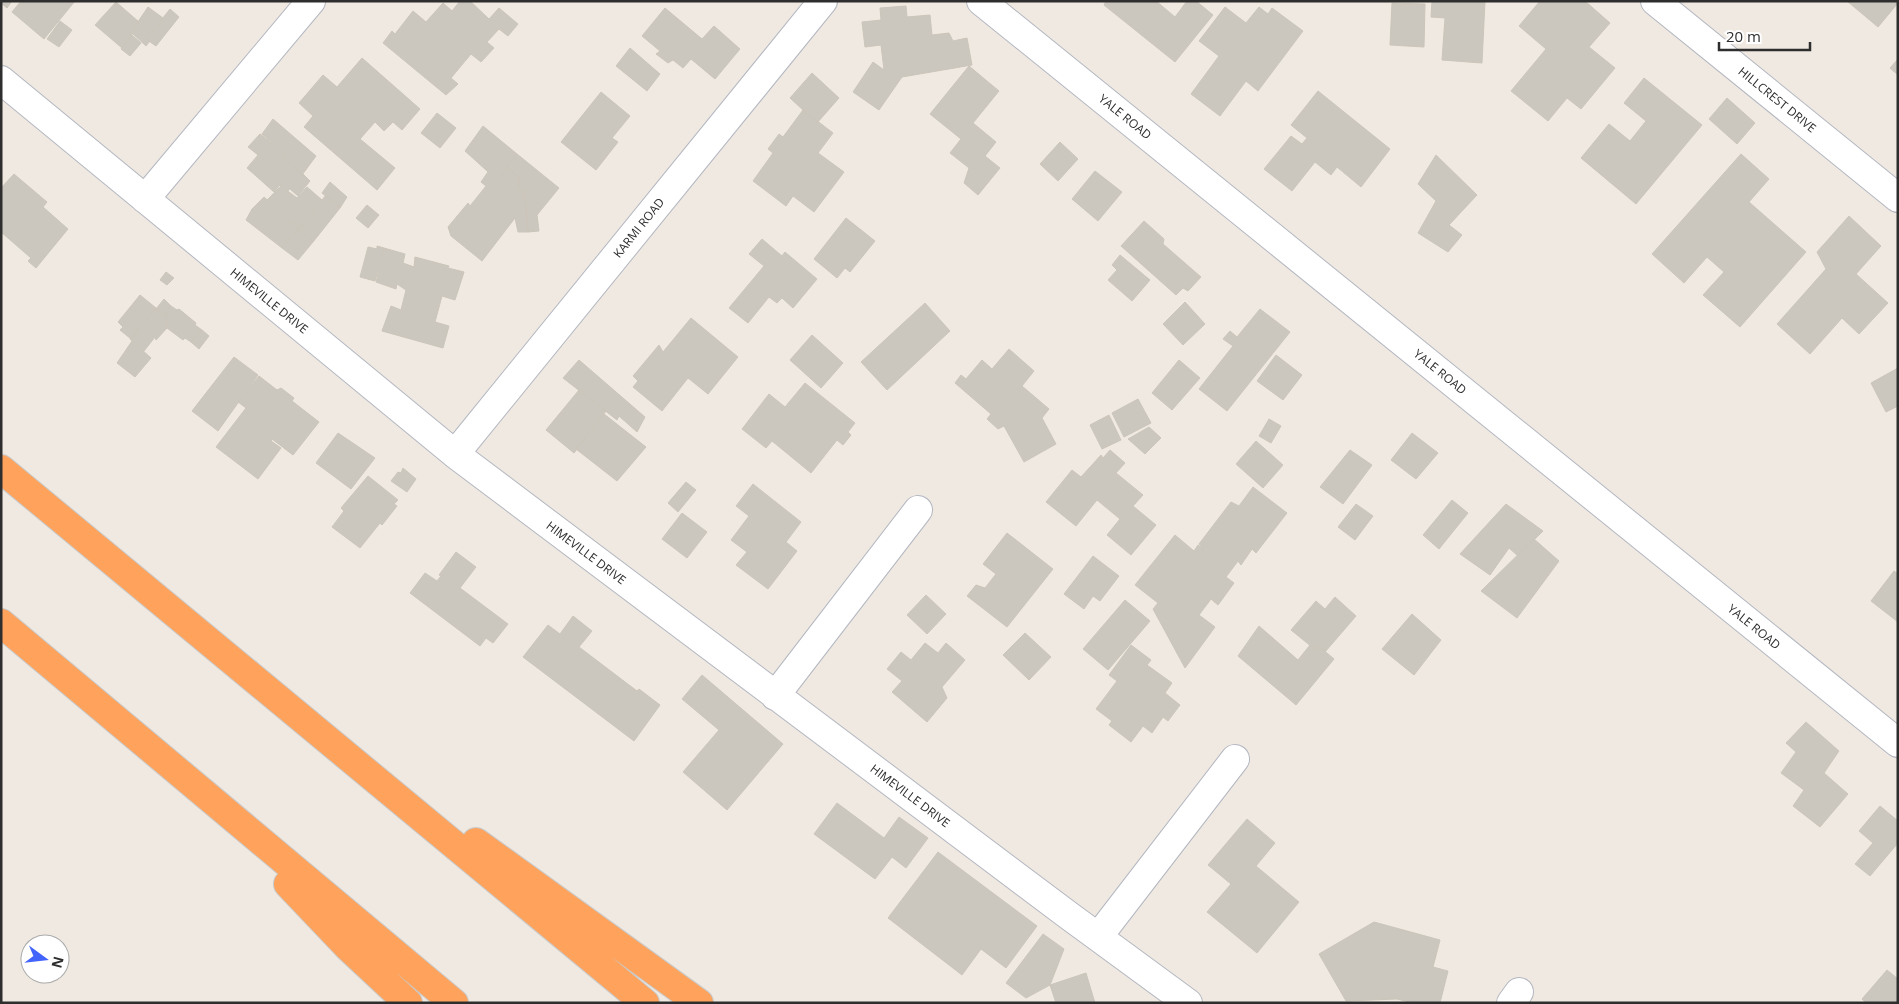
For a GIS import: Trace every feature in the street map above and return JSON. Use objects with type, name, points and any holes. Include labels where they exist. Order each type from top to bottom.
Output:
[{"type":"highway","points":[[1,469],[645,1003]]},
{"type":"highway","points":[[1,623],[188,782],[454,1003]]},
{"type":"highway","points":[[260,685],[699,1003]]},
{"type":"highway","points":[[188,782],[348,947],[408,1003]]},
{"type":"street","points":[[145,200],[311,1]]},
{"type":"street","name":"KARMI ROAD","points":[[455,454],[823,1]]},
{"type":"street","name":"YALE ROAD","points":[[981,1],[1898,743]]},
{"type":"street","name":"HILLCREST DRIVE","points":[[1655,1],[1898,198]]},
{"type":"street","name":"HIMEVILLE DRIVE","points":[[1,80],[455,454],[775,696],[1188,1003]]},
{"type":"street","points":[[775,696],[918,510]]},
{"type":"street","points":[[1098,937],[1235,759]]},
{"type":"building","points":[[1,1],[12,1],[7,8]]},
{"type":"building","points":[[21,1],[75,1],[44,39],[12,12]]},
{"type":"building","points":[[460,1],[470,1],[489,19],[499,8],[518,24],[508,36],[499,29],[487,42],[494,48],[481,62],[471,54],[451,78],[458,84],[446,95],[383,43],[392,31],[395,34],[413,11],[426,22],[443,3],[452,11]]},
{"type":"building","points":[[1106,1],[1156,1],[1175,17],[1187,1],[1196,1],[1213,15],[1175,62],[1104,5]]},
{"type":"building","points":[[1432,1],[1485,1],[1482,63],[1442,60],[1445,18],[1431,17]]},
{"type":"building","points":[[1540,1],[1585,1],[1610,23],[1589,47],[1615,68],[1581,109],[1567,98],[1548,121],[1511,91],[1546,49],[1519,26]]},
{"type":"building","points":[[1847,1],[1898,1],[1898,3],[1878,27]]},
{"type":"building","points":[[116,2],[139,22],[122,48],[95,25]]},
{"type":"building","points":[[1392,3],[1425,4],[1424,47],[1390,45]]},
{"type":"building","points":[[906,6],[907,17],[930,15],[932,35],[949,33],[953,41],[967,38],[972,65],[902,77],[879,110],[853,92],[873,62],[884,70],[881,45],[865,47],[862,22],[881,20],[880,8]]},
{"type":"building","points":[[148,7],[163,18],[146,39],[150,41],[146,46],[131,32]]},
{"type":"building","points":[[1225,7],[1246,23],[1259,7],[1268,14],[1272,8],[1303,31],[1258,91],[1246,81],[1220,116],[1191,94],[1219,56],[1199,41]]},
{"type":"building","points":[[665,8],[702,39],[714,26],[740,49],[715,79],[691,59],[683,68],[673,60],[668,63],[656,54],[660,51],[642,36]]},
{"type":"building","points":[[170,9],[179,17],[156,46],[146,39]]},
{"type":"building","points":[[60,21],[72,30],[59,47],[47,39]]},
{"type":"building","points":[[132,35],[141,43],[130,56],[121,49]]},
{"type":"building","points":[[630,48],[660,74],[647,91],[616,66]]},
{"type":"building","points":[[362,58],[420,109],[402,130],[393,122],[384,131],[375,122],[360,139],[395,168],[377,190],[304,127],[313,116],[299,103],[323,75],[337,87]]},
{"type":"building","points":[[1898,59],[1898,75],[1890,68]]},
{"type":"building","points":[[969,66],[999,91],[973,123],[996,142],[985,156],[1000,168],[978,195],[964,183],[969,168],[950,153],[961,139],[930,114]]},
{"type":"building","points":[[812,73],[839,98],[817,123],[790,98]]},
{"type":"building","points":[[1644,78],[1702,125],[1636,204],[1581,158],[1609,124],[1630,141],[1646,121],[1624,103]]},
{"type":"building","points":[[1318,91],[1390,149],[1361,187],[1337,167],[1331,175],[1315,162],[1292,191],[1264,169],[1291,136],[1302,144],[1307,138],[1291,125]]},
{"type":"building","points":[[601,92],[630,116],[612,138],[618,142],[596,170],[561,142]]},
{"type":"building","points":[[1727,98],[1755,123],[1737,144],[1709,119]]},
{"type":"building","points":[[803,110],[833,133],[818,153],[844,172],[814,212],[793,196],[786,206],[753,181],[773,153],[768,149],[779,134],[783,137]]},
{"type":"building","points":[[437,113],[456,128],[440,148],[421,133]]},
{"type":"building","points":[[273,119],[316,156],[302,175],[283,157],[285,153],[262,134]]},
{"type":"building","points":[[483,126],[517,154],[497,180],[465,151]]},
{"type":"building","points":[[260,134],[285,153],[283,157],[302,175],[287,192],[280,185],[274,192],[247,168],[258,155],[248,147]]},
{"type":"building","points":[[1060,142],[1078,159],[1058,181],[1040,164]]},
{"type":"building","points":[[517,154],[559,188],[537,215],[539,231],[528,232],[524,191],[518,186],[519,177],[507,167]]},
{"type":"building","points":[[1741,154],[1769,179],[1749,202],[1806,252],[1740,327],[1703,295],[1724,272],[1707,257],[1684,283],[1652,254]]},
{"type":"building","points":[[1436,155],[1477,195],[1449,225],[1462,235],[1448,252],[1418,233],[1436,201],[1418,184]]},
{"type":"building","points":[[507,167],[519,177],[518,186],[524,191],[528,232],[518,232],[515,218],[482,261],[451,236],[448,227],[468,203],[470,206],[486,186],[481,182],[488,172],[497,180]]},
{"type":"building","points":[[1095,171],[1122,192],[1098,221],[1072,199]]},
{"type":"building","points":[[14,174],[47,202],[43,207],[68,229],[36,268],[28,261],[31,258],[1,232],[1,188]]},
{"type":"building","points":[[303,174],[310,181],[298,196],[290,189]]},
{"type":"building","points":[[330,182],[347,197],[340,208],[322,193]]},
{"type":"building","points":[[281,186],[297,198],[307,187],[322,200],[299,229],[267,200]]},
{"type":"building","points":[[326,195],[340,208],[313,242],[299,229]]},
{"type":"building","points":[[264,197],[299,229],[282,248],[246,220],[252,209]]},
{"type":"building","points":[[367,205],[379,215],[368,228],[356,218]]},
{"type":"building","points":[[1849,216],[1881,246],[1856,274],[1888,303],[1859,334],[1842,318],[1810,354],[1777,324],[1826,269],[1817,252]]},
{"type":"building","points":[[846,218],[875,241],[850,272],[845,268],[837,278],[814,259]]},
{"type":"building","points":[[1144,221],[1164,239],[1163,244],[1201,277],[1188,291],[1183,288],[1176,295],[1121,246]]},
{"type":"building","points":[[299,229],[313,242],[298,260],[282,248]]},
{"type":"building","points":[[762,239],[782,256],[785,252],[817,279],[793,308],[782,298],[777,303],[769,297],[748,323],[729,308],[764,266],[749,254]]},
{"type":"building","points":[[377,246],[384,248],[375,281],[360,277],[368,247],[377,249]]},
{"type":"building","points":[[384,248],[405,254],[403,263],[414,267],[415,257],[464,272],[455,300],[442,296],[435,322],[449,326],[443,348],[382,331],[391,306],[401,310],[406,290],[397,284],[396,289],[376,282]]},
{"type":"building","points":[[1120,255],[1150,280],[1132,301],[1108,280],[1117,270],[1112,265]]},
{"type":"building","points":[[166,272],[174,278],[167,285],[160,280]]},
{"type":"building","points":[[140,295],[156,308],[131,339],[120,330],[123,327],[118,322]]},
{"type":"building","points":[[164,299],[171,306],[165,315],[156,309]]},
{"type":"building","points":[[1185,302],[1205,324],[1183,345],[1163,324]]},
{"type":"building","points":[[925,303],[950,331],[887,390],[861,362]]},
{"type":"building","points":[[171,306],[177,310],[179,309],[202,330],[191,342],[185,338],[183,340],[167,328],[165,315]]},
{"type":"building","points":[[156,308],[165,315],[167,328],[156,340],[155,337],[144,351],[130,339]]},
{"type":"building","points":[[1260,309],[1290,332],[1227,411],[1199,389],[1233,346],[1223,339],[1230,331],[1237,337]]},
{"type":"building","points":[[691,318],[738,357],[708,394],[688,378],[662,411],[633,387],[638,381],[633,376],[659,345],[663,352]]},
{"type":"building","points":[[202,330],[209,336],[199,349],[191,342]]},
{"type":"building","points":[[812,335],[843,363],[821,388],[790,360]]},
{"type":"building","points":[[132,341],[151,358],[135,377],[117,363]]},
{"type":"building","points":[[1009,349],[1034,371],[1022,386],[1049,409],[1042,418],[1056,444],[1024,462],[1004,426],[998,429],[987,419],[991,414],[955,383],[961,375],[966,379],[982,360],[992,369]]},
{"type":"building","points":[[1276,355],[1302,375],[1283,400],[1257,381]]},
{"type":"building","points":[[234,357],[258,375],[218,431],[192,411]]},
{"type":"building","points":[[579,360],[645,417],[637,432],[619,416],[617,420],[563,378]]},
{"type":"building","points":[[1179,360],[1200,378],[1172,410],[1152,393]]},
{"type":"building","points":[[1898,368],[1898,406],[1886,412],[1871,383]]},
{"type":"building","points":[[259,376],[277,390],[281,388],[294,398],[292,401],[319,422],[293,455],[272,439],[271,441],[281,448],[258,479],[216,447],[246,408],[238,402]]},
{"type":"building","points":[[805,383],[855,423],[848,432],[851,435],[843,445],[837,440],[811,473],[772,441],[766,448],[742,429],[769,394],[785,407]]},
{"type":"building","points":[[579,390],[606,411],[574,453],[546,430]]},
{"type":"building","points":[[1138,399],[1151,423],[1124,437],[1112,413]]},
{"type":"building","points":[[604,414],[646,447],[617,481],[576,449]]},
{"type":"building","points":[[1109,415],[1121,440],[1102,449],[1090,425]]},
{"type":"building","points":[[1269,419],[1281,426],[1271,443],[1259,436]]},
{"type":"building","points":[[1149,427],[1161,438],[1145,454],[1128,439]]},
{"type":"building","points":[[338,433],[375,458],[351,489],[316,463]]},
{"type":"building","points":[[1412,433],[1438,453],[1416,479],[1391,460]]},
{"type":"building","points":[[1256,441],[1283,465],[1263,488],[1236,464]]},
{"type":"building","points":[[1110,450],[1125,463],[1116,473],[1143,495],[1133,506],[1156,525],[1131,555],[1107,535],[1120,519],[1097,500],[1076,526],[1046,502],[1072,470],[1081,477],[1101,455],[1103,458]]},
{"type":"building","points":[[1350,450],[1372,465],[1343,504],[1320,487]]},
{"type":"building","points":[[403,468],[416,479],[407,492],[391,481],[398,472],[401,473]]},
{"type":"building","points":[[368,476],[398,500],[394,504],[397,506],[382,525],[380,523],[360,548],[332,527],[344,511],[341,508]]},
{"type":"building","points":[[686,482],[696,490],[678,512],[668,503]]},
{"type":"building","points":[[753,484],[801,522],[786,542],[797,551],[768,589],[736,565],[747,552],[731,540],[749,516],[736,506]]},
{"type":"building","points":[[1253,487],[1287,513],[1256,553],[1252,549],[1241,565],[1238,561],[1226,577],[1234,583],[1218,605],[1211,599],[1199,615],[1215,627],[1185,668],[1153,609],[1158,603],[1135,585],[1175,535],[1194,551],[1198,545],[1203,549],[1199,544],[1231,502],[1239,506]]},
{"type":"building","points":[[1452,500],[1468,513],[1439,549],[1423,535]]},
{"type":"building","points":[[1356,504],[1373,516],[1355,540],[1338,527]]},
{"type":"building","points":[[1506,504],[1543,531],[1518,556],[1509,548],[1490,575],[1460,554]]},
{"type":"building","points":[[682,513],[707,532],[687,558],[662,539]]},
{"type":"building","points":[[1007,533],[1053,569],[1007,627],[967,596],[976,585],[985,588],[996,574],[983,564]]},
{"type":"building","points":[[1534,539],[1559,561],[1517,618],[1481,591]]},
{"type":"building","points":[[456,552],[476,567],[460,588],[508,624],[493,643],[486,638],[480,646],[410,593],[425,573],[437,581],[441,576],[439,575]]},
{"type":"building","points":[[1093,556],[1119,576],[1100,601],[1093,596],[1084,609],[1064,594]]},
{"type":"building","points":[[1894,571],[1898,574],[1898,622],[1871,601]]},
{"type":"building","points":[[926,595],[946,614],[927,634],[907,615]]},
{"type":"building","points":[[1335,597],[1356,616],[1325,652],[1321,648],[1317,651],[1291,630],[1316,601],[1325,609]]},
{"type":"building","points":[[1125,600],[1150,621],[1108,670],[1083,649]]},
{"type":"building","points":[[1412,614],[1441,640],[1414,675],[1382,649]]},
{"type":"building","points":[[573,616],[592,631],[579,647],[637,691],[639,689],[660,705],[634,741],[523,657],[548,625],[560,634]]},
{"type":"building","points":[[1259,626],[1298,660],[1310,645],[1321,648],[1334,659],[1296,705],[1238,656]]},
{"type":"building","points":[[1025,633],[1051,657],[1029,680],[1003,655]]},
{"type":"building","points":[[925,643],[938,653],[946,643],[965,660],[942,687],[947,698],[927,722],[892,692],[902,681],[887,669],[901,652],[911,660]]},
{"type":"building","points":[[1131,645],[1151,660],[1147,665],[1172,683],[1165,693],[1180,705],[1168,721],[1163,717],[1152,733],[1143,726],[1131,742],[1109,725],[1112,721],[1096,709],[1117,681],[1109,675]]},
{"type":"building","points":[[702,675],[783,744],[727,810],[683,772],[719,730],[682,699]]},
{"type":"building","points":[[1806,722],[1839,751],[1824,773],[1848,794],[1820,827],[1793,806],[1804,790],[1781,773],[1796,752],[1786,743]]},
{"type":"building","points":[[837,803],[884,838],[899,817],[928,838],[906,868],[892,857],[875,879],[814,834]]},
{"type":"building","points":[[1880,806],[1898,821],[1898,843],[1870,876],[1855,864],[1873,843],[1859,831]]},
{"type":"building","points":[[1247,819],[1275,843],[1256,866],[1299,902],[1257,953],[1207,912],[1231,884],[1208,865]]},
{"type":"building","points":[[938,852],[1037,926],[1006,968],[981,949],[962,975],[888,918]]},
{"type":"building","points":[[1374,922],[1440,940],[1433,967],[1448,971],[1440,1003],[1413,1003],[1397,999],[1346,1001],[1319,954]]},
{"type":"building","points":[[1043,934],[1064,949],[1050,985],[1026,998],[1006,983]]},
{"type":"building","points":[[1887,970],[1898,979],[1898,1003],[1866,1003],[1862,999]]},
{"type":"building","points":[[1086,973],[1095,1003],[1056,1003],[1050,985]]}]
